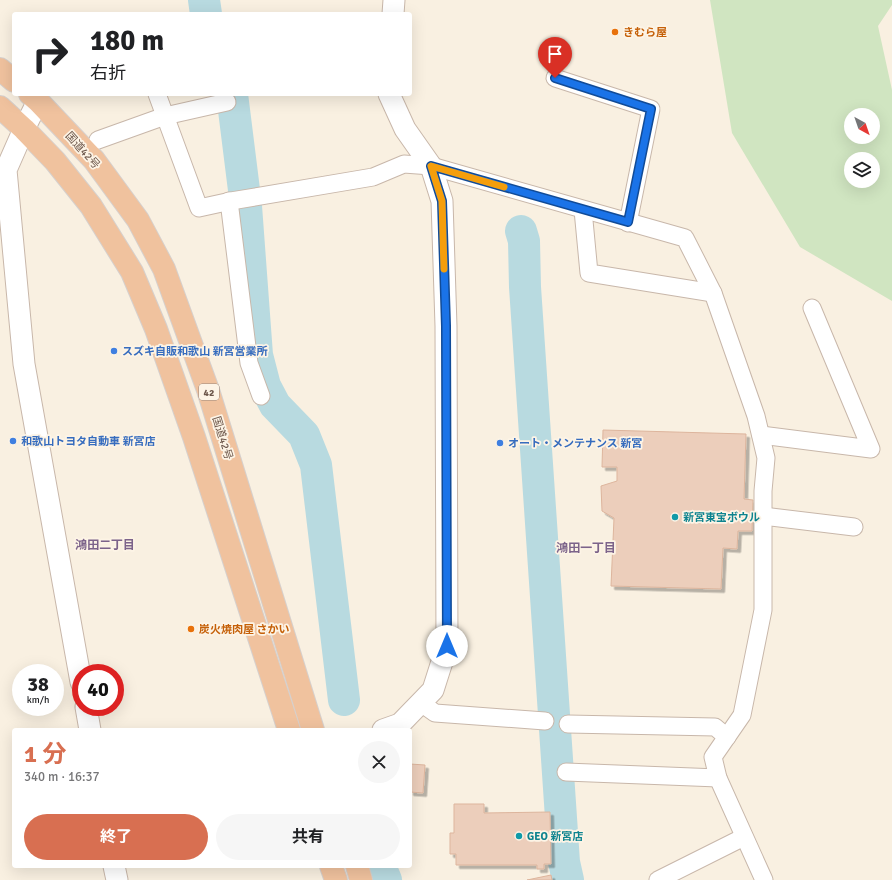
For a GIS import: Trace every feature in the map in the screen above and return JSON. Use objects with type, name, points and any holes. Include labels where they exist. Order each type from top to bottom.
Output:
[{"type":"highway","points":[[0,69],[12,79]]},
{"type":"highway","name":"国道42号","points":[[34,98],[94,160],[138,220],[164,269],[208,390],[312,728]]},
{"type":"highway","points":[[0,107],[24,128],[55,161],[91,206],[132,272],[156,329],[194,437],[288,728]]},
{"type":"highway","points":[[332,868],[336,880]]},
{"type":"highway","points":[[358,868],[361,880]]},
{"type":"street","points":[[393,12],[394,0]]},
{"type":"street","points":[[555,78],[651,109],[628,222]]},
{"type":"street","points":[[158,96],[199,208],[258,196],[373,177],[404,164],[431,166],[685,238],[713,293],[756,416],[766,458],[763,492],[762,610],[742,715],[713,757],[718,778],[764,880]]},
{"type":"street","points":[[389,728],[400,724],[433,690],[447,646],[446,326],[442,201],[431,166],[404,129],[390,96]]},
{"type":"street","points":[[34,98],[24,128],[6,170],[24,364],[78,664]]},
{"type":"street","points":[[98,140],[165,116],[227,102]]},
{"type":"street","points":[[230,201],[249,363],[261,396]]},
{"type":"street","points":[[583,210],[589,273],[713,293]]},
{"type":"street","points":[[761,435],[870,449],[812,308]]},
{"type":"street","points":[[763,516],[854,527]]},
{"type":"street","points":[[421,703],[435,714],[545,721]]},
{"type":"street","points":[[88,716],[90,728]]},
{"type":"street","points":[[568,724],[715,728],[727,737]]},
{"type":"street","points":[[566,772],[718,778]]},
{"type":"street","points":[[658,880],[688,873],[744,837]]},
{"type":"street","points":[[114,868],[117,880]]},
{"type":"green space","points":[[710,0],[892,0],[892,5],[878,26],[892,90],[892,301],[800,247],[732,133]]},
{"type":"building","points":[[603,430],[746,434],[744,499],[753,500],[752,531],[738,531],[737,549],[723,548],[721,589],[611,586],[614,518],[602,511],[601,486],[617,481],[617,467],[602,467]]},
{"type":"building","points":[[412,764],[425,765],[423,793],[412,792]]},
{"type":"building","points":[[454,804],[484,804],[484,813],[550,812],[551,864],[544,864],[544,869],[537,869],[537,865],[456,865],[456,854],[450,854],[450,833],[454,833]]},
{"type":"building","points":[[551,875],[552,880],[527,880]]},
{"type":"waterway","points":[[204,0],[206,12]]},
{"type":"waterway","points":[[232,96],[246,206],[257,355],[265,386],[275,405],[304,435],[316,465],[344,700]]},
{"type":"waterway","points":[[521,231],[524,241],[525,287],[564,862],[568,880]]},
{"type":"waterway","points":[[381,868],[386,880]]},
{"type":"slow traffic","points":[[444,269],[442,201],[431,166],[504,187]]},
{"type":"place","name":"きむら屋","points":[[615,32]]},
{"type":"place","name":"スズキ自販和歌山 新宮営業所","points":[[114,351]]},
{"type":"place","name":"和歌山トヨタ自動車 新宮店","points":[[13,441]]},
{"type":"place","name":"オート・メンテナンス 新宮","points":[[500,443]]},
{"type":"place","name":"新宮東宝ボウル","points":[[675,517]]},
{"type":"place","name":"炭火焼肉屋 さかい","points":[[191,629]]},
{"type":"place","name":"GEO 新宮店","points":[[519,836]]},
{"type":"district","name":"鴻田二丁目","points":[[105,545]]},
{"type":"district","name":"鴻田一丁目","points":[[586,548]]},
{"type":"route","points":[[447,646],[446,326],[442,201],[431,166],[628,222],[651,109],[555,78]]}]
